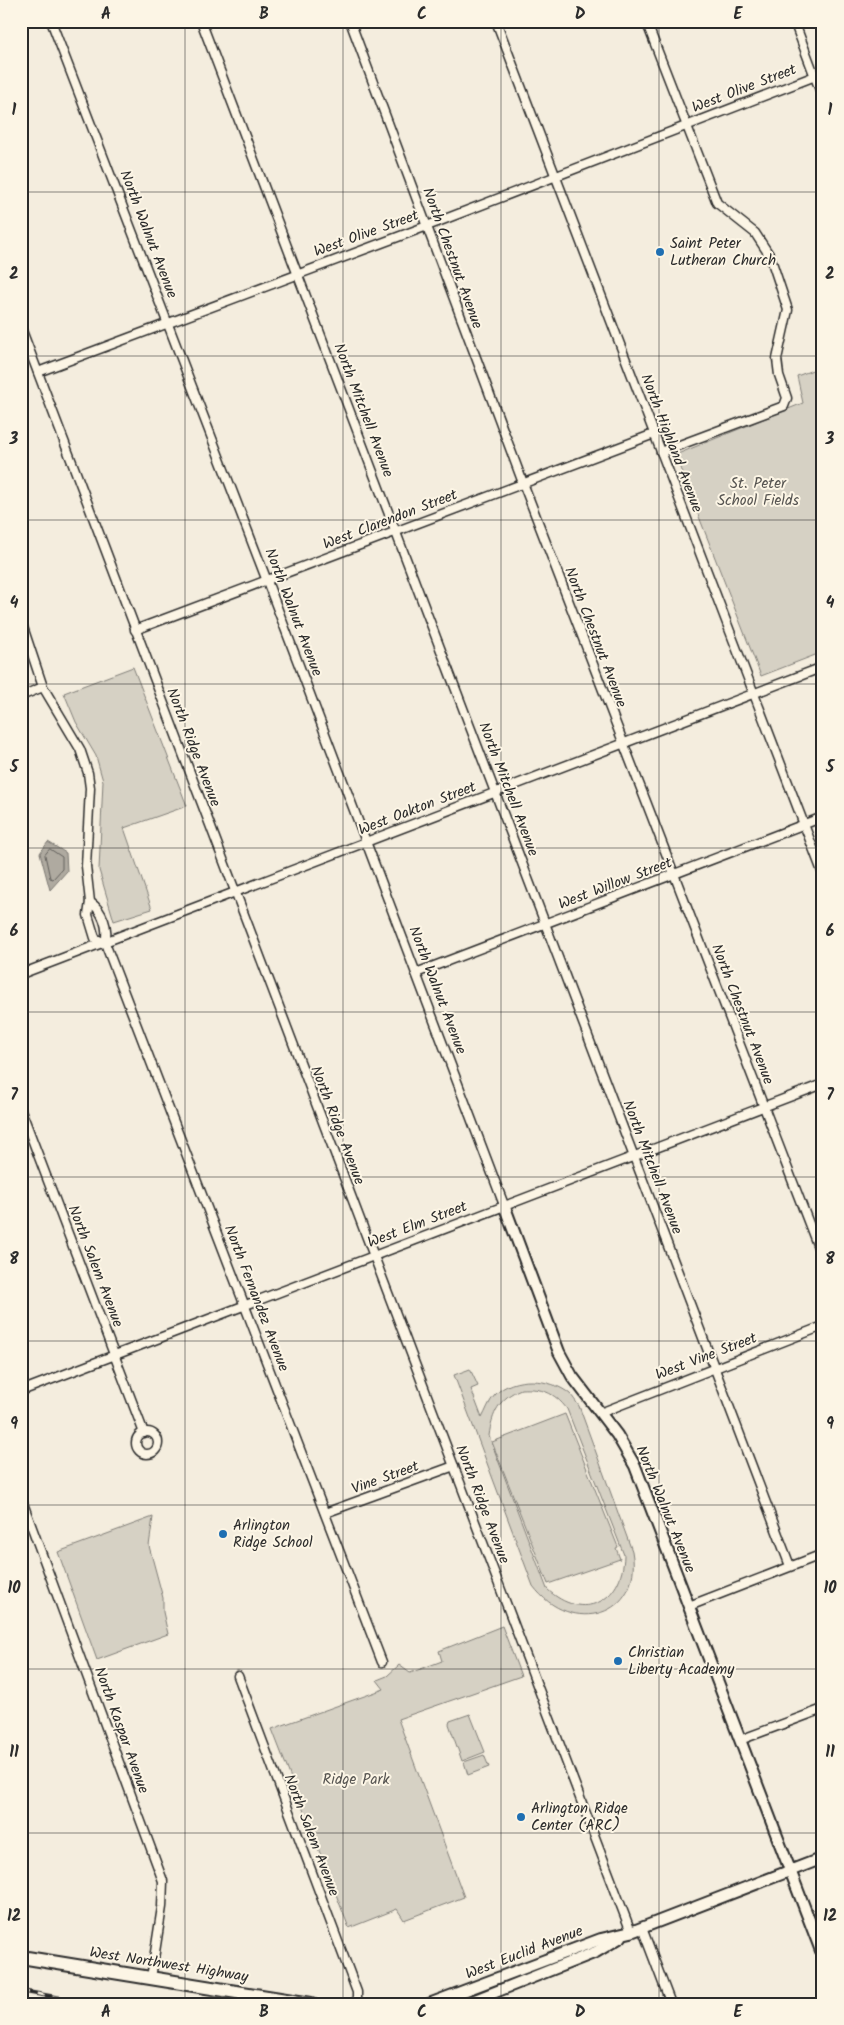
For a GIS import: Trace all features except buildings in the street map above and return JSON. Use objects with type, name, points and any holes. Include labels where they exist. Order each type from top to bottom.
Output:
[{"type":"main road","name":"West Northwest Highway","points":[[21,1957],[311,2004]]},
{"type":"street","name":"North Walnut Avenue","points":[[51,21],[267,581],[364,843],[416,973],[559,1352],[572,1376],[617,1435],[635,1466],[823,1956]]},
{"type":"street","name":"North Mitchell Avenue","points":[[201,21],[790,1566]]},
{"type":"street","name":"North Chestnut Avenue","points":[[350,21],[523,483],[823,1260]]},
{"type":"street","name":"North Highland Avenue","points":[[496,21],[823,874]]},
{"type":"street","points":[[646,21],[717,203],[755,233],[770,256],[788,310],[777,359],[779,375],[788,398],[784,406],[661,452]]},
{"type":"street","points":[[794,21],[823,98]]},
{"type":"street","name":"West Olive Street","points":[[38,372],[427,226],[823,73]]},
{"type":"street","name":"North Ridge Avenue","points":[[21,328],[234,893],[631,1932]]},
{"type":"street","name":"West Clarendon Street","points":[[135,630],[654,434]]},
{"type":"street","points":[[21,621],[29,650],[43,687],[80,749],[88,773],[90,788],[86,866],[90,902],[88,915],[95,938],[105,943],[108,932],[99,908],[90,902]]},
{"type":"street","name":"West Oakton Street","points":[[21,974],[823,667]]},
{"type":"street","points":[[21,696],[43,687]]},
{"type":"street","name":"West Willow Street","points":[[416,973],[546,925],[823,817]]},
{"type":"street","name":"North Fernandez Avenue","points":[[105,943],[382,1662]]},
{"type":"street","name":"West Elm Street","points":[[21,1391],[823,1084]]},
{"type":"street","name":"North Salem Avenue","points":[[21,1110],[144,1433]]},
{"type":"street","name":"West Vine Street","points":[[600,1413],[823,1326]]},
{"type":"street","name":"Vine Street","points":[[325,1513],[454,1466]]},
{"type":"street","name":"North Kaspar Avenue","points":[[21,1498],[164,1881],[151,1978]]},
{"type":"street","points":[[689,1606],[823,1554]]},
{"type":"street","name":"North Salem Avenue","points":[[238,1676],[357,1992],[357,2004]]},
{"type":"street","points":[[740,1740],[823,1709]]},
{"type":"street","name":"West Euclid Avenue","points":[[429,2004],[601,1938],[642,1928],[823,1858]]},
{"type":"street","points":[[642,1928],[671,2004]]},
{"type":"street","name":"West Euclid Avenue","points":[[465,2004],[596,1952],[631,1932]]},
{"type":"green space","name":"St. Peter School Fields","points":[[823,366],[823,652],[761,676],[675,455],[803,403],[797,376]]},
{"type":"green space","points":[[133,667],[187,806],[124,828],[152,909],[114,921],[99,870],[103,781],[96,756],[76,722],[64,693]]},
{"type":"green space","points":[[470,1369],[478,1386],[471,1389],[482,1418],[495,1395],[512,1384],[522,1382],[543,1382],[553,1385],[570,1394],[579,1406],[632,1551],[633,1574],[627,1591],[616,1605],[601,1612],[584,1615],[566,1611],[549,1602],[533,1586],[454,1375]],"holes":[[[521,1389],[547,1392],[567,1409],[624,1555],[622,1572],[616,1585],[608,1596],[598,1602],[586,1605],[574,1604],[560,1599],[547,1589],[489,1436],[492,1420],[502,1402],[513,1393]]]},
{"type":"green space","points":[[565,1414],[618,1547],[616,1548],[620,1559],[548,1584],[492,1442]]},
{"type":"green space","points":[[153,1517],[149,1546],[163,1598],[163,1612],[168,1634],[97,1660],[58,1552]]},
{"type":"green space","name":"Ridge Park","points":[[502,1626],[521,1676],[398,1719],[464,1897],[404,1920],[397,1909],[349,1928],[272,1729],[384,1689],[377,1680],[387,1676],[399,1665],[410,1673],[442,1661],[439,1651]]},
{"type":"green space","points":[[470,1714],[485,1752],[462,1761],[449,1724],[450,1721]]},
{"type":"green space","points":[[484,1755],[489,1767],[468,1775],[464,1762]]},
{"type":"water","points":[[48,842],[66,853],[67,871],[50,890],[40,853]]},
{"type":"railway","points":[[21,1991],[94,2004]]},
{"type":"railway","points":[[21,2002],[29,2004]]},
{"type":"place","name":"Saint Peter Lutheran Church","points":[[660,252]]},
{"type":"place","name":"Arlington Ridge School","points":[[223,1534]]},
{"type":"place","name":"Christian Liberty Academy","points":[[618,1661]]},
{"type":"place","name":"Arlington Ridge Center (ARC)","points":[[521,1817]]}]
